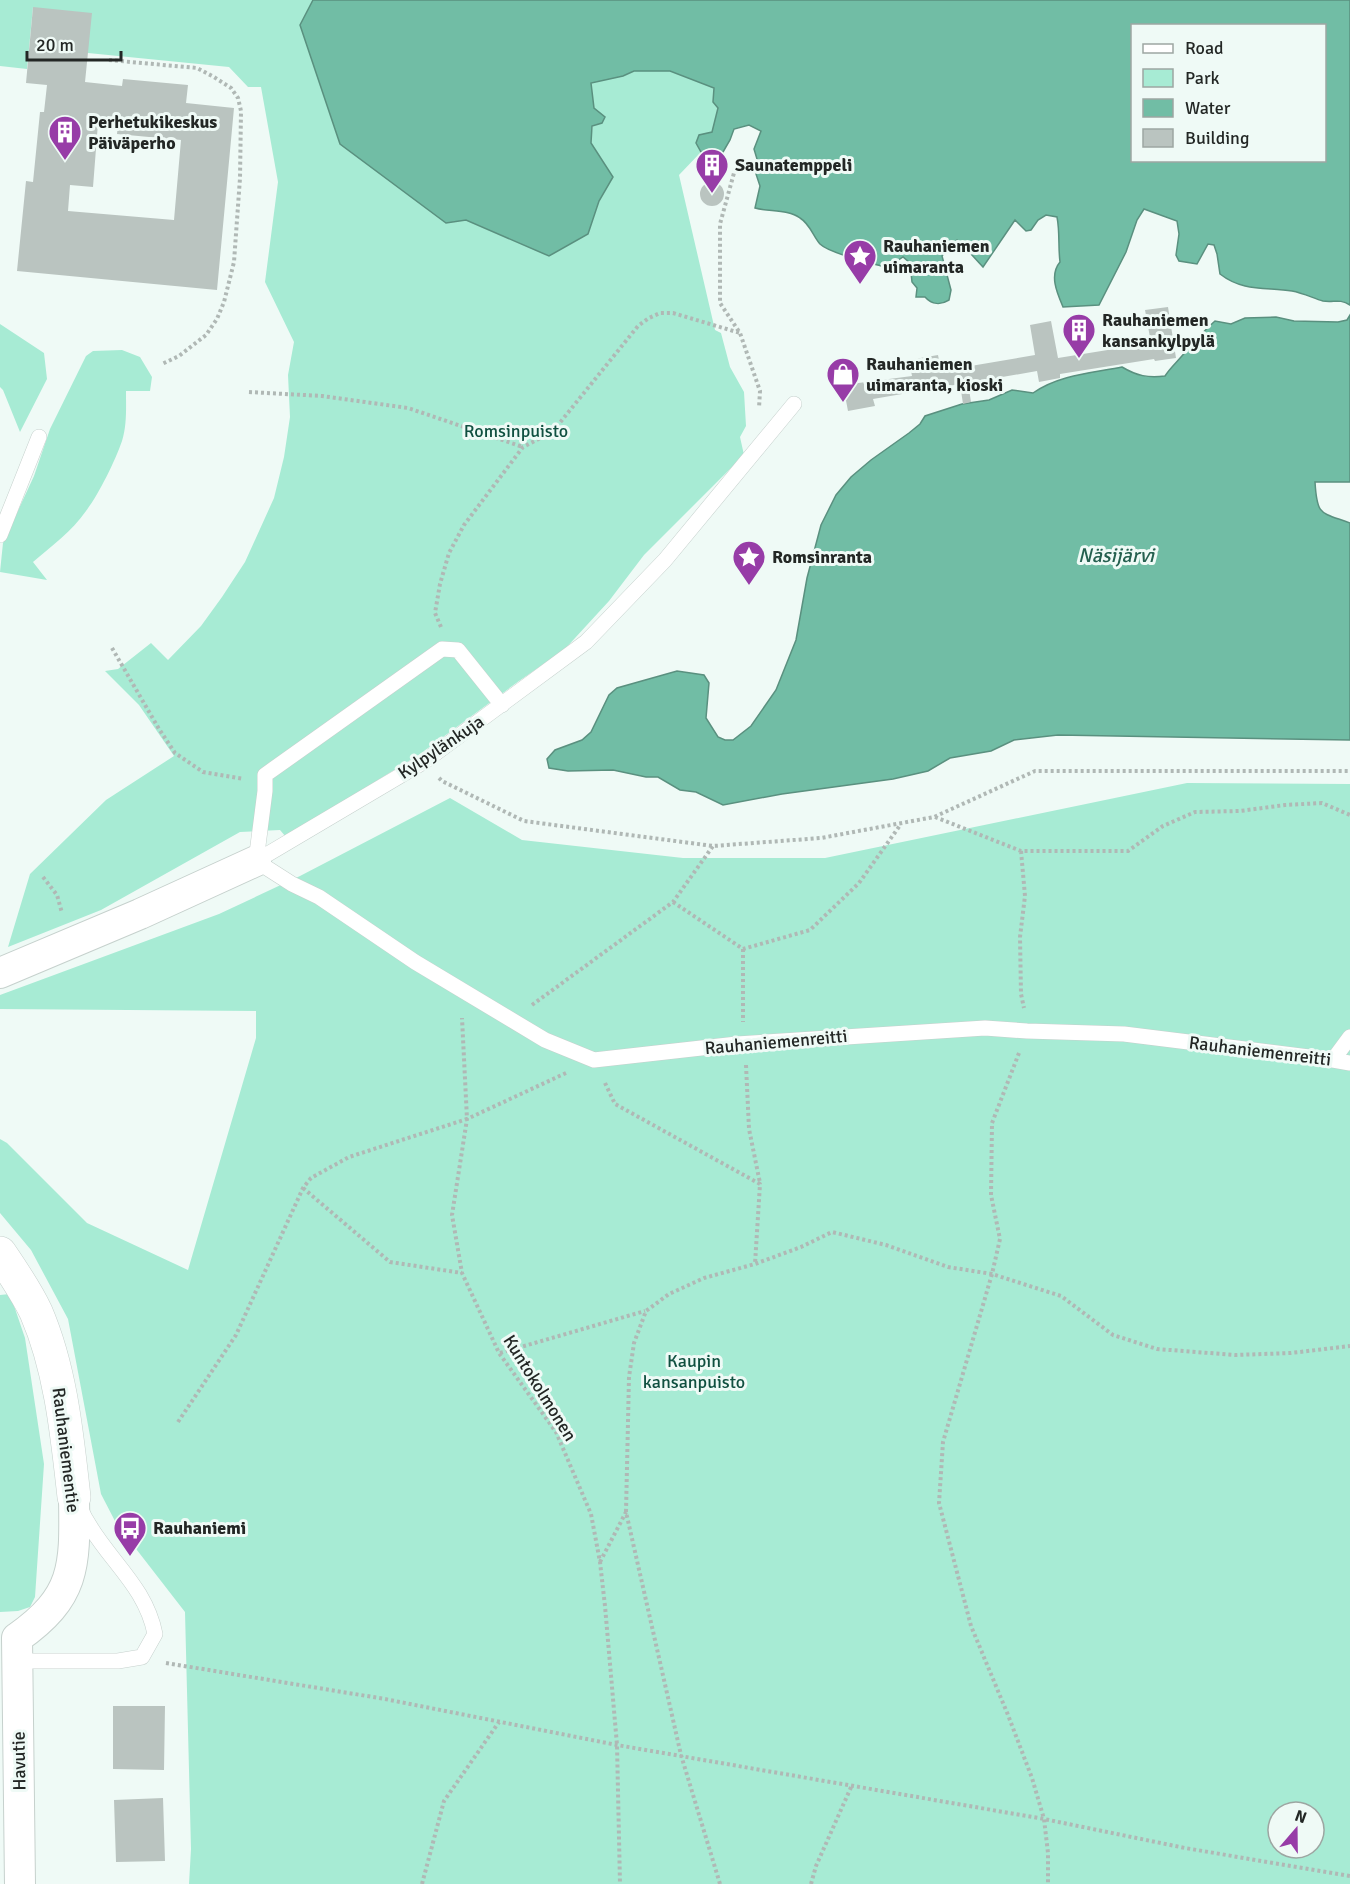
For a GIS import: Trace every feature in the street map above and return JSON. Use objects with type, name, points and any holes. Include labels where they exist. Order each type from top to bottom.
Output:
[{"type":"street","name":"Kylpylänkuja","points":[[0,973],[256,861]]},
{"type":"street","name":"Rauhaniementie","points":[[0,1253],[18,1279],[36,1313],[53,1363],[66,1425],[74,1497],[75,1539],[70,1576],[57,1603],[38,1624],[12,1646]]},
{"type":"street","name":"Havutie","points":[[12,1646],[20,1884]]},
{"type":"lane","name":"Kylpylänkuja","points":[[256,861],[425,761],[586,642],[665,560],[794,404]]},
{"type":"lane","points":[[0,535],[39,437]]},
{"type":"lane","points":[[256,861],[265,775],[442,649],[458,650],[502,705]]},
{"type":"lane","name":"Rauhaniemenreitti","points":[[256,861],[292,884],[319,897],[415,962],[545,1040],[594,1060],[745,1043],[985,1028],[1124,1034],[1350,1063]]},
{"type":"lane","points":[[1333,1060],[1350,1037]]},
{"type":"lane","points":[[12,1646],[118,1661],[142,1657],[155,1634],[147,1607],[135,1586],[91,1529],[74,1497]]},
{"type":"path","points":[[109,60],[197,68],[231,88],[238,98],[241,111],[240,178],[234,262],[224,302],[217,319],[206,335],[179,356],[162,364]]},
{"type":"path","points":[[738,162],[720,224],[720,303],[740,333],[760,392],[755,450]]},
{"type":"path","points":[[451,649],[435,613],[449,553],[464,525],[523,447],[548,434],[558,425],[638,326],[649,318],[673,313],[740,333]]},
{"type":"path","points":[[249,392],[322,396],[408,408],[523,447]]},
{"type":"path","points":[[112,648],[159,729],[176,753],[203,772],[265,783]]},
{"type":"path","points":[[425,761],[442,781],[524,821],[713,846],[821,838],[934,817],[1035,771],[1350,771]]},
{"type":"path","points":[[934,817],[1021,850],[1128,851],[1163,826],[1195,812],[1240,811],[1322,803],[1350,815]]},
{"type":"path","points":[[673,902],[743,949],[810,930],[859,884],[901,824]]},
{"type":"path","points":[[512,1020],[673,902],[713,846]]},
{"type":"path","points":[[1021,850],[1025,896],[1020,937],[1021,994],[1027,1031],[992,1123],[991,1195],[1000,1239],[943,1443],[939,1503],[971,1626],[1032,1778],[1044,1819],[1048,1853],[1048,1884]]},
{"type":"path","points":[[43,877],[57,895],[72,943]]},
{"type":"path","name":"Kuntokolmonen","points":[[460,987],[467,1119],[452,1215],[462,1273],[500,1353],[556,1432],[591,1514],[605,1606],[617,1745],[620,1884]]},
{"type":"path","points":[[178,1422],[236,1335],[303,1188],[311,1178],[349,1157],[467,1119],[594,1060],[615,1104],[760,1184],[755,1264]]},
{"type":"path","points":[[303,1188],[390,1262],[462,1273]]},
{"type":"path","points":[[500,1353],[646,1311],[669,1294],[704,1278],[755,1264],[801,1247],[832,1232],[886,1245],[948,1267],[992,1274],[1061,1296],[1113,1335],[1157,1349],[1235,1355],[1291,1353],[1350,1346]]},
{"type":"path","points":[[646,1311],[634,1343],[629,1377],[626,1512],[681,1755],[720,1884]]},
{"type":"path","points":[[600,1562],[626,1512]]},
{"type":"path","points":[[142,1657],[177,1666],[385,1699],[617,1745],[1044,1819],[1185,1848],[1344,1876],[1350,1875]]},
{"type":"path","points":[[422,1884],[444,1801],[499,1722]]},
{"type":"path","points":[[811,1884],[816,1866],[852,1785]]},
{"type":"green space","name":"Romsinpuisto","points":[[0,0],[313,0],[300,25],[445,223],[466,220],[549,256],[588,234],[599,201],[613,177],[591,143],[594,108],[591,82],[623,76],[634,71],[670,71],[714,88],[713,102],[718,108],[712,132],[696,143],[701,152],[679,175],[715,330],[721,333],[730,367],[744,392],[746,426],[740,437],[744,455],[644,555],[609,601],[564,650],[420,754],[286,837],[280,830],[240,832],[101,910],[8,947],[30,874],[106,800],[174,756],[139,705],[105,671],[118,669],[151,643],[168,660],[201,626],[245,562],[274,498],[284,457],[290,417],[288,375],[294,342],[265,282],[278,182],[261,87],[248,87],[229,67],[88,53],[33,7],[27,69],[0,66]]},
{"type":"green space","points":[[0,324],[44,353],[47,379],[20,432],[0,387]]},
{"type":"green space","points":[[122,350],[140,357],[152,377],[150,391],[126,391],[124,435],[101,487],[74,525],[33,562],[47,580],[0,572],[3,543],[34,476],[50,429],[86,356],[93,351]]},
{"type":"green space","name":"Kaupin kansanpuisto","points":[[1187,783],[1350,784],[1350,1884],[189,1884],[191,1849],[185,1612],[116,1523],[101,1494],[68,1319],[31,1250],[0,1213],[0,1139],[7,1143],[87,1223],[188,1270],[256,1038],[256,1011],[0,1009],[0,995],[219,914],[300,876],[450,798],[522,840],[683,858],[825,858]]},
{"type":"green space","points":[[10,1294],[25,1338],[44,1464],[35,1597],[30,1607],[18,1611],[0,1612],[0,1295]]},
{"type":"water","points":[[313,0],[1350,0],[1350,305],[1340,301],[1323,301],[1292,291],[1237,284],[1220,274],[1214,245],[1208,244],[1197,264],[1179,261],[1176,255],[1179,234],[1177,221],[1144,209],[1137,220],[1126,252],[1099,305],[1063,307],[1055,278],[1060,262],[1057,217],[1046,215],[1038,220],[1031,230],[1026,231],[1015,220],[983,267],[961,247],[957,240],[942,256],[951,290],[949,300],[937,303],[925,297],[916,297],[917,288],[912,282],[910,263],[903,257],[891,268],[842,255],[820,244],[806,223],[795,215],[755,208],[760,186],[756,174],[757,159],[754,149],[761,131],[749,125],[734,129],[723,152],[716,154],[701,152],[696,143],[699,135],[712,132],[718,108],[713,102],[714,88],[670,71],[634,71],[623,76],[591,83],[594,108],[605,117],[602,123],[592,126],[591,143],[613,177],[599,201],[588,234],[549,256],[466,220],[446,223],[340,144],[300,25]]},
{"type":"water","name":"Näsijärvi","points":[[1350,315],[1350,482],[1315,482],[1317,501],[1322,511],[1350,523],[1350,740],[1058,735],[1014,740],[991,751],[950,758],[928,771],[893,779],[782,794],[723,805],[696,792],[680,790],[658,777],[646,777],[613,770],[568,771],[549,768],[547,759],[555,750],[582,740],[591,732],[609,695],[617,688],[677,671],[704,675],[709,683],[706,718],[718,737],[733,740],[751,726],[776,690],[796,640],[807,578],[821,525],[836,495],[851,477],[920,424],[925,416],[962,404],[989,400],[1012,390],[1033,393],[1064,378],[1122,367],[1143,376],[1165,376],[1215,321],[1231,324],[1245,318],[1276,317],[1294,321],[1338,322],[1347,320]]},
{"type":"building","name":"Perhetukikeskus Päiväperho","points":[[33,7],[92,13],[85,82],[122,86],[123,79],[188,85],[186,103],[234,108],[217,290],[17,271],[26,181],[33,182],[40,112],[44,112],[47,85],[26,83]],"holes":[[[98,123],[118,124],[117,134],[181,140],[174,220],[68,211],[70,185],[93,187]]]},
{"type":"building","name":"Saunatemppeli","points":[[712,182],[721,185],[724,194],[721,203],[712,206],[703,203],[700,194],[703,185]]},
{"type":"building","name":"Rauhaniemen kansankylpylä","points":[[1168,307],[1176,358],[1155,361],[1154,359],[1060,374],[1060,378],[1039,382],[1037,371],[968,383],[971,402],[963,404],[960,384],[873,399],[875,406],[848,411],[843,385],[912,376],[909,360],[938,355],[941,371],[1035,355],[1030,325],[1051,321],[1058,358],[1151,343],[1145,310]]},
{"type":"building","points":[[113,1706],[165,1706],[164,1770],[113,1769]]},
{"type":"building","points":[[163,1798],[165,1861],[116,1862],[114,1800]]},
{"type":"place","name":"Perhetukikeskus Päiväperho","points":[[65,161]]},
{"type":"place","name":"Saunatemppeli","points":[[712,194]]},
{"type":"place","name":"Rauhaniemen uimaranta","points":[[860,285]]},
{"type":"place","name":"Rauhaniemen kansankylpylä","points":[[1079,359]]},
{"type":"place","name":"Rauhaniemen uimaranta, kioski","points":[[843,403]]},
{"type":"place","name":"Romsinranta","points":[[749,586]]},
{"type":"place","name":"Rauhaniemi","points":[[130,1557]]}]
